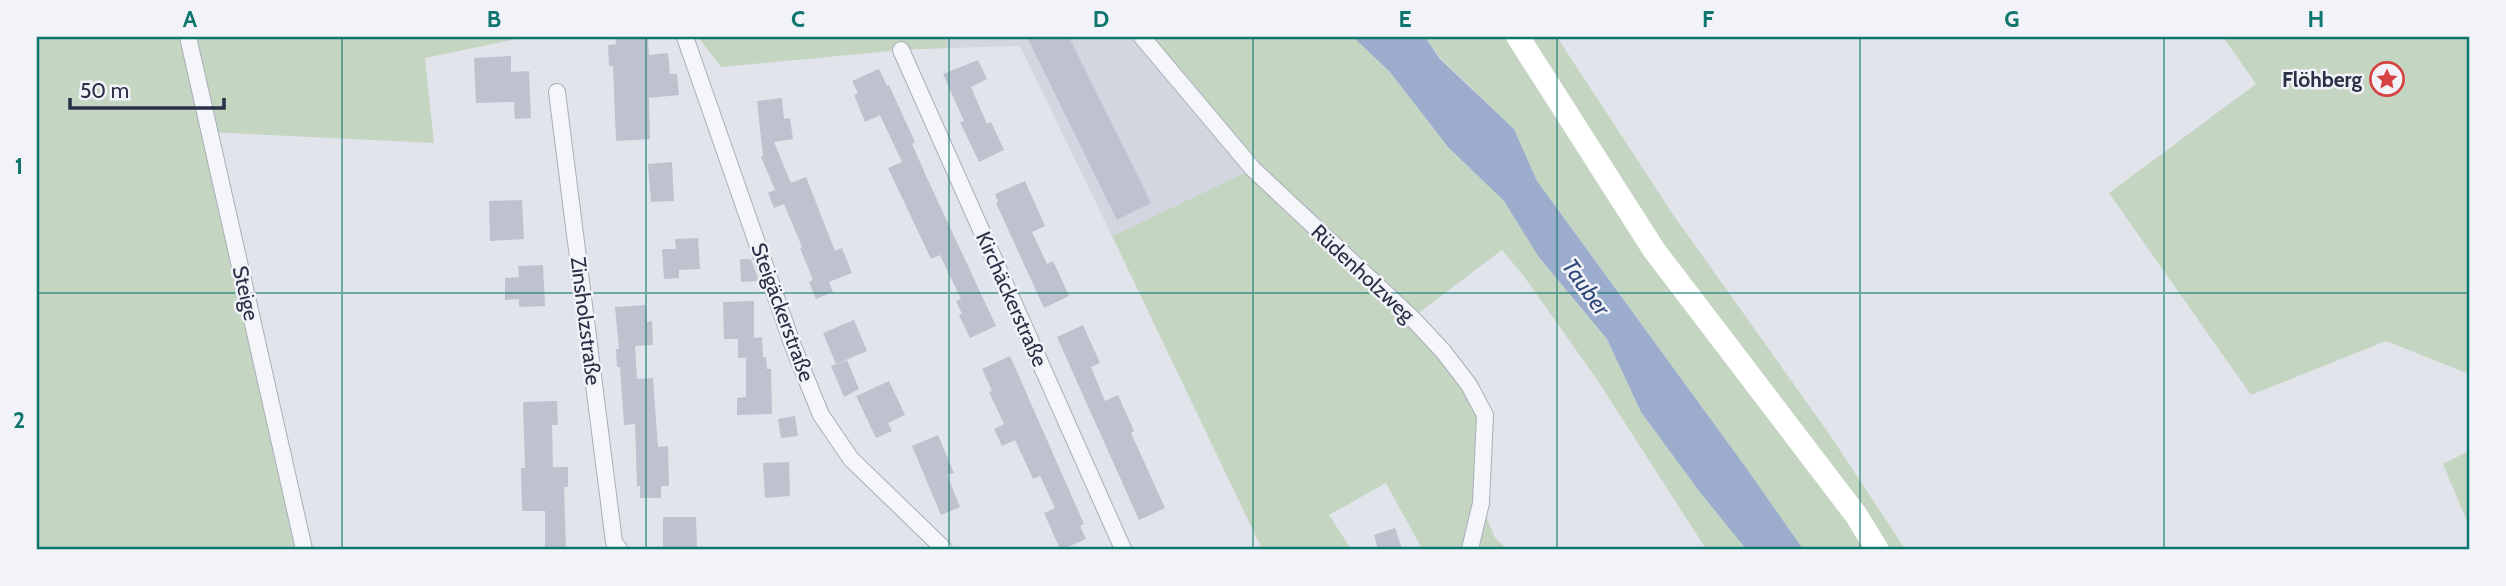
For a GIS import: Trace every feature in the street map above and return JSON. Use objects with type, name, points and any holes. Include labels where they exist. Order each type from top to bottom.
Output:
[{"type":"main road","points":[[1518,37],[1654,250],[1856,515],[1877,549]]},
{"type":"street","name":"Steige","points":[[188,37],[304,549]]},
{"type":"street","name":"Steigäckerstraße","points":[[685,37],[793,346],[821,415],[851,459],[944,549]]},
{"type":"street","name":"Rüdenholzweg","points":[[1142,37],[1253,169],[1412,318],[1443,351],[1469,385],[1485,415],[1481,503],[1470,549]]},
{"type":"street","name":"Kirchäckerstraße","points":[[901,50],[1123,549]]},
{"type":"street","name":"Zinsholzstraße","points":[[557,92],[614,542],[619,549]]},
{"type":"shaded area","points":[[945,37],[1142,37],[1253,169],[1112,236],[1020,46],[949,48]]},
{"type":"green space","points":[[37,37],[526,37],[425,58],[434,143],[209,132],[304,549],[37,549]]},
{"type":"green space","points":[[698,37],[945,37],[949,48],[721,67]]},
{"type":"green space","points":[[1142,37],[1353,37],[1390,72],[1448,147],[1504,201],[1538,256],[1607,339],[1641,412],[1746,549],[1706,549],[1596,378],[1523,275],[1502,250],[1412,318],[1485,415],[1481,503],[1495,538],[1507,549],[1422,549],[1386,483],[1329,515],[1351,549],[1262,549],[1112,236],[1253,169]]},
{"type":"green space","points":[[1425,37],[1557,37],[1674,216],[1830,435],[1905,549],[1803,549],[1537,181],[1514,129],[1440,58]]},
{"type":"green space","points":[[2223,37],[2469,37],[2469,374],[2386,341],[2251,395],[2109,193],[2256,84]]},
{"type":"green space","points":[[2469,451],[2469,526],[2443,464]]},
{"type":"water","name":"Tauber","points":[[1353,37],[1425,37],[1440,59],[1514,129],[1537,181],[1803,549],[1746,549],[1641,412],[1607,339],[1538,256],[1504,201],[1448,147],[1390,72]]},
{"type":"building","points":[[615,37],[648,39],[649,55],[668,53],[670,74],[677,74],[679,95],[649,98],[650,139],[616,141],[613,66],[609,66],[608,45],[616,44]]},
{"type":"building","points":[[1027,37],[1069,37],[1151,203],[1117,220]]},
{"type":"building","points":[[511,56],[511,72],[529,71],[531,118],[515,119],[514,102],[476,103],[474,58]]},
{"type":"building","points":[[978,60],[987,79],[971,87],[987,124],[991,122],[1004,150],[979,162],[960,122],[964,121],[943,74]]},
{"type":"building","points":[[879,69],[915,142],[912,144],[996,326],[970,338],[959,315],[962,314],[956,301],[961,299],[940,255],[931,259],[888,168],[902,162],[880,115],[865,122],[854,95],[858,93],[852,81]]},
{"type":"building","points":[[782,98],[784,119],[790,118],[793,139],[774,142],[791,183],[806,177],[835,251],[842,248],[852,273],[829,282],[833,292],[816,299],[809,282],[813,280],[800,248],[802,247],[784,204],[774,208],[768,193],[775,190],[761,157],[757,101]]},
{"type":"building","points":[[672,162],[674,201],[651,202],[648,164]]},
{"type":"building","points":[[1025,181],[1045,226],[1032,232],[1047,264],[1053,261],[1069,296],[1044,308],[996,203],[995,194]]},
{"type":"building","points":[[522,200],[524,239],[490,241],[489,201]]},
{"type":"building","points":[[698,238],[700,269],[679,270],[679,278],[664,279],[662,249],[676,249],[675,239]]},
{"type":"building","points":[[740,259],[751,259],[759,281],[741,282]]},
{"type":"building","points":[[543,265],[545,306],[519,307],[519,299],[505,300],[505,278],[519,277],[518,266]]},
{"type":"building","points":[[754,301],[754,338],[762,337],[763,357],[766,357],[767,369],[771,369],[772,414],[737,415],[737,398],[746,397],[746,358],[738,358],[738,339],[724,339],[723,302]]},
{"type":"building","points":[[646,305],[647,322],[652,321],[653,345],[635,346],[637,379],[653,378],[658,447],[668,446],[669,486],[661,486],[661,498],[640,498],[640,486],[637,486],[635,424],[624,425],[620,367],[617,367],[616,349],[619,349],[615,307]]},
{"type":"building","points":[[854,320],[867,351],[836,364],[823,333]]},
{"type":"building","points":[[1083,325],[1100,363],[1091,367],[1105,401],[1118,395],[1134,431],[1131,433],[1165,508],[1139,520],[1057,337]]},
{"type":"building","points":[[1010,356],[1084,524],[1080,526],[1086,539],[1063,549],[1060,549],[1044,513],[1055,508],[1040,476],[1033,479],[1015,440],[1002,446],[994,429],[1004,424],[982,369]]},
{"type":"building","points":[[847,360],[859,389],[844,397],[831,366]]},
{"type":"building","points":[[889,381],[905,415],[888,423],[892,431],[876,438],[856,396]]},
{"type":"building","points":[[557,401],[558,425],[552,425],[553,467],[568,467],[568,487],[564,487],[566,549],[545,549],[545,511],[522,511],[521,468],[525,468],[523,402]]},
{"type":"building","points":[[795,416],[798,436],[781,438],[778,419]]},
{"type":"building","points":[[938,435],[954,473],[947,475],[960,507],[941,515],[912,446]]},
{"type":"building","points":[[789,462],[790,496],[765,498],[763,463]]},
{"type":"building","points":[[663,517],[696,517],[697,549],[663,549]]},
{"type":"building","points":[[1395,528],[1402,549],[1378,549],[1374,535]]},
{"type":"place","name":"Flöhberg","points":[[2387,79]]}]
